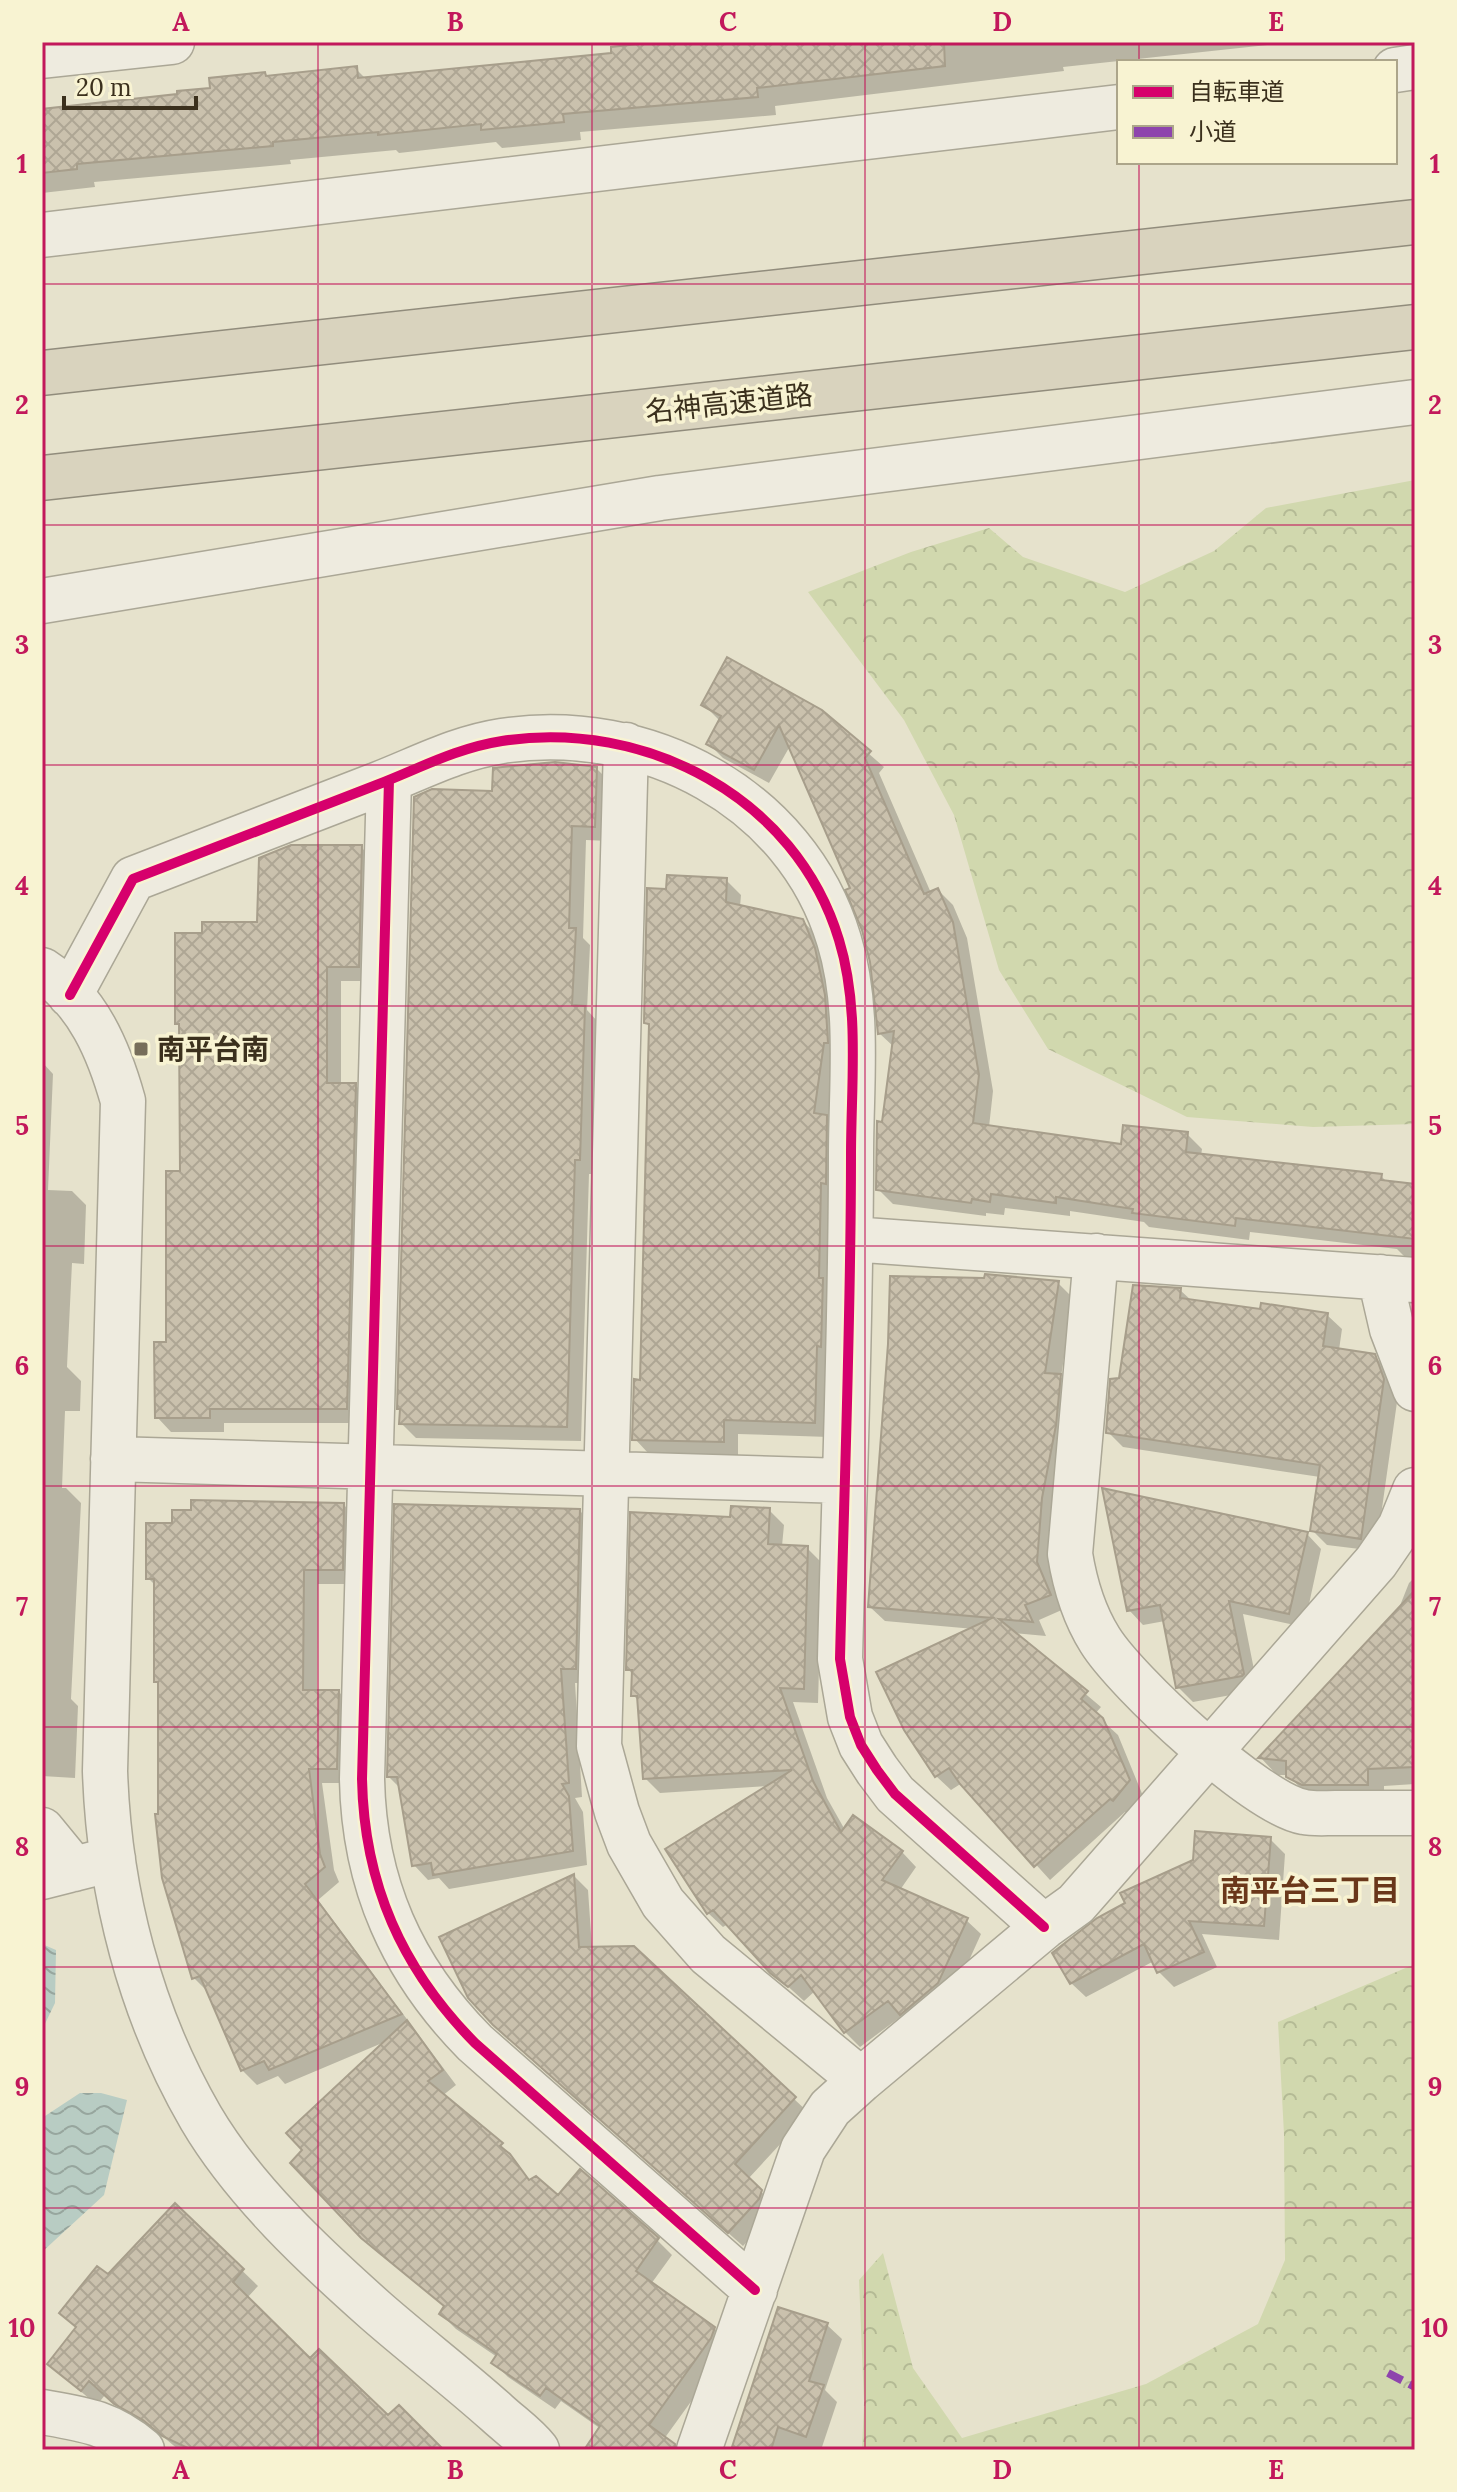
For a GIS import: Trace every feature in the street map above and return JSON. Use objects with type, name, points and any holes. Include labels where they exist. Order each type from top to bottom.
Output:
[{"type":"highway","points":[[42,373],[1415,222]]},
{"type":"highway","name":"名神高速道路","points":[[42,478],[1415,327]]},
{"type":"street","points":[[42,56],[172,42]]},
{"type":"street","points":[[42,235],[1017,122],[1117,107]]},
{"type":"street","points":[[42,601],[660,498],[1415,402]]},
{"type":"street","points":[[76,1869],[107,1819],[105,1771],[123,1101],[110,1056],[86,1014],[56,983],[133,879],[464,749],[543,737],[583,738],[652,751],[694,769],[733,793],[756,811],[797,856],[828,909],[838,937],[851,996],[851,1239],[840,1659],[850,1717],[861,1745],[895,1794],[1044,1927]]},
{"type":"street","points":[[626,745],[599,1746],[629,1844],[663,1903],[708,1954],[861,2080]]},
{"type":"street","points":[[389,780],[363,1813],[375,1877],[398,1938],[432,1994],[475,2043],[755,2290]]},
{"type":"street","points":[[851,1239],[1397,1279],[1392,1329],[1415,1389]]},
{"type":"street","points":[[1096,1256],[1070,1554],[1074,1577],[1090,1622],[1134,1683],[1246,1782],[1272,1799],[1304,1812],[1415,1813]]},
{"type":"street","points":[[113,1459],[844,1481]]},
{"type":"street","points":[[699,2450],[803,2149],[830,2108],[1044,1927],[1076,1904],[1376,1562],[1400,1527],[1415,1490]]},
{"type":"street","points":[[42,1830],[76,1869],[131,1951],[146,2003],[167,2052],[202,2120],[253,2189],[318,2257],[537,2450]]},
{"type":"street","points":[[42,2412],[95,2421],[123,2434],[142,2450]]},
{"type":"street","points":[[63,2450],[95,2421]]},
{"type":"green space","points":[[1415,480],[1415,1124],[1313,1127],[1187,1117],[1048,1049],[999,970],[954,815],[904,720],[808,592],[911,552],[989,528],[1023,557],[1125,592],[1214,551],[1266,508]]},
{"type":"green space","points":[[1415,1964],[1415,2450],[862,2450],[864,2403],[859,2280],[883,2253],[913,2368],[962,2438],[1146,2384],[1258,2324],[1285,2260],[1284,2134],[1278,2022]]},
{"type":"water","points":[[42,1944],[56,1950],[55,2003],[42,2030]]},
{"type":"water","points":[[80,2093],[101,2093],[127,2100],[104,2195],[42,2252],[42,2118]]},
{"type":"building","points":[[657,42],[944,42],[945,66],[757,88],[758,97],[563,114],[564,122],[481,130],[481,124],[273,142],[273,146],[77,164],[77,169],[42,173],[42,109],[210,88],[209,78],[265,72],[266,76],[357,66],[358,78],[611,53],[611,47]]},
{"type":"building","points":[[727,657],[822,710],[871,751],[865,758],[924,894],[938,888],[953,922],[979,1075],[973,1123],[1121,1144],[1123,1125],[1188,1132],[1186,1152],[1382,1174],[1381,1180],[1415,1184],[1415,1239],[1236,1218],[1235,1226],[1132,1213],[1133,1209],[1056,1197],[1056,1203],[991,1194],[990,1202],[972,1199],[971,1203],[876,1190],[877,1121],[882,1122],[894,1031],[878,1034],[870,962],[862,930],[845,890],[850,888],[779,725],[754,770],[706,744],[721,716],[701,705]]},
{"type":"building","points":[[555,762],[597,767],[595,827],[572,826],[569,928],[576,928],[572,1005],[585,1006],[580,1160],[575,1160],[567,1427],[399,1424],[414,797],[432,789],[492,791],[493,768]]},
{"type":"building","points":[[291,845],[362,845],[359,967],[327,967],[327,1083],[356,1083],[347,1409],[210,1409],[210,1418],[155,1418],[154,1342],[166,1342],[166,1171],[180,1171],[175,933],[202,933],[202,922],[257,922],[259,858]]},
{"type":"building","points":[[667,875],[727,878],[726,902],[803,919],[815,948],[825,995],[828,1043],[824,1043],[814,1113],[827,1115],[826,1184],[821,1183],[819,1278],[823,1278],[815,1423],[724,1420],[724,1442],[632,1440],[634,1379],[640,1380],[649,1024],[644,1023],[647,888],[666,889]]},
{"type":"building","points":[[985,1274],[1059,1281],[1045,1373],[1061,1374],[1056,1425],[1042,1498],[1037,1562],[1051,1595],[1025,1605],[1033,1622],[999,1619],[1088,1691],[1081,1699],[1103,1718],[1130,1780],[1113,1801],[1110,1799],[1034,1867],[949,1768],[935,1777],[904,1730],[876,1672],[992,1618],[868,1607],[888,1344],[890,1276],[984,1278]]},
{"type":"building","points":[[1133,1285],[1181,1288],[1180,1298],[1260,1309],[1261,1303],[1328,1313],[1323,1346],[1375,1354],[1384,1379],[1361,1539],[1310,1531],[1320,1465],[1106,1433],[1110,1379],[1119,1378]]},
{"type":"building","points":[[1102,1488],[1308,1532],[1289,1614],[1229,1601],[1242,1676],[1176,1688],[1160,1605],[1127,1611]]},
{"type":"building","points":[[191,1500],[344,1503],[343,1570],[304,1570],[303,1690],[339,1690],[337,1769],[309,1769],[320,1854],[325,1867],[305,1884],[402,2014],[269,2070],[264,2061],[241,2071],[200,1976],[192,1979],[162,1878],[155,1814],[158,1814],[158,1682],[154,1682],[154,1579],[146,1579],[146,1523],[172,1523],[172,1510],[191,1510]]},
{"type":"building","points":[[394,1504],[580,1509],[576,1669],[561,1669],[569,1783],[562,1784],[569,1796],[573,1851],[433,1875],[431,1863],[412,1866],[397,1777],[387,1777]]},
{"type":"building","points":[[731,1506],[770,1508],[768,1544],[808,1546],[804,1689],[780,1688],[813,1781],[841,1832],[853,1815],[903,1851],[882,1880],[968,1918],[938,1983],[900,2015],[888,2001],[844,2033],[801,1975],[788,1987],[770,1973],[713,1910],[707,1914],[665,1849],[792,1770],[643,1779],[637,1696],[631,1696],[632,1670],[626,1670],[630,1512],[730,1517]]},
{"type":"building","points":[[1415,1590],[1415,1767],[1368,1769],[1368,1785],[1302,1785],[1286,1777],[1286,1761],[1258,1758]]},
{"type":"building","points":[[1195,1831],[1271,1837],[1264,1926],[1189,1921],[1204,1952],[1157,1973],[1144,1944],[1070,1984],[1052,1953],[1097,1918],[1125,1903],[1120,1893],[1193,1860]]},
{"type":"building","points":[[574,1874],[579,1947],[634,1946],[796,2097],[735,2164],[762,2190],[759,2199],[728,2233],[493,2025],[468,1998],[439,1937]]},
{"type":"building","points":[[407,2020],[443,2070],[428,2081],[503,2143],[500,2146],[510,2154],[529,2180],[536,2176],[558,2195],[580,2169],[659,2238],[636,2271],[715,2327],[711,2338],[649,2425],[675,2444],[675,2450],[584,2450],[600,2426],[546,2388],[540,2396],[491,2363],[497,2354],[439,2314],[444,2306],[361,2238],[290,2163],[302,2150],[286,2133]]},
{"type":"building","points":[[175,2203],[244,2269],[233,2282],[310,2358],[319,2349],[388,2415],[399,2405],[444,2450],[192,2450],[162,2436],[143,2420],[114,2404],[89,2381],[81,2391],[47,2364],[76,2327],[59,2313],[97,2266],[108,2274]]},
{"type":"building","points":[[778,2307],[828,2323],[809,2381],[824,2385],[806,2437],[778,2427],[771,2450],[731,2450]]},
{"type":"marked path","points":[[1388,2373],[1415,2387]]},
{"type":"cycle path","points":[[70,995],[133,879],[470,748],[502,741],[556,737],[609,743],[660,757],[708,779],[751,808],[788,845],[818,889],[839,940],[850,992],[853,1046],[850,1281],[840,1659],[850,1717],[861,1745],[895,1794],[1044,1927]]},
{"type":"cycle path","points":[[389,780],[362,1779],[370,1854],[392,1923],[408,1955],[449,2015],[475,2043],[755,2290]]},
{"type":"place","name":"南平台南","points":[[141,1049]]},
{"type":"district","name":"南平台三丁目","points":[[1310,1891]]}]
